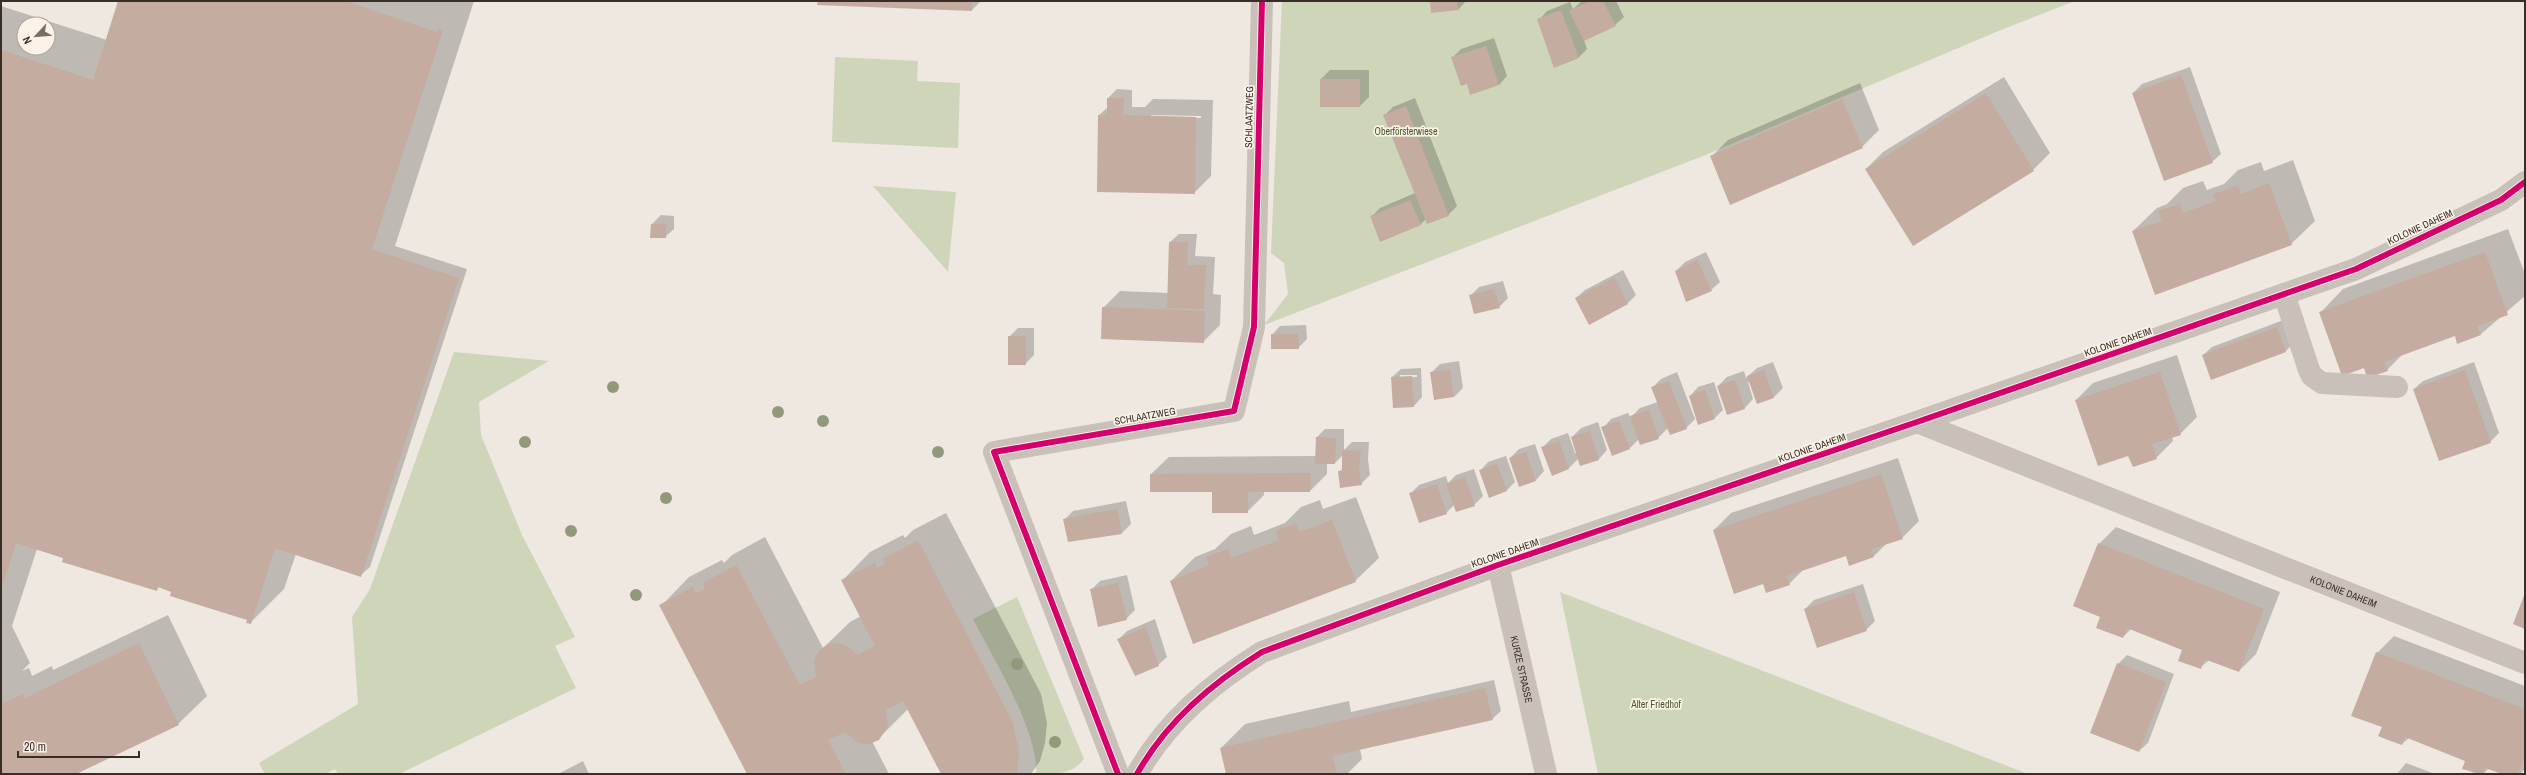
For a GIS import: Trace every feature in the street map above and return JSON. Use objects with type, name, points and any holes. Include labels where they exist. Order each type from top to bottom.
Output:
[{"type":"street","name":"SCHLAATZWEG","points":[[1118,774],[994,452],[1234,411],[1254,327],[1262,1]]},
{"type":"street","name":"KOLONIE DAHEIM","points":[[1137,774],[1147,757],[1173,723],[1195,700],[1227,674],[1262,652],[1498,566],[1918,422],[2356,269],[2501,200],[2525,182]]},
{"type":"street","points":[[2284,294],[2312,376],[2316,380],[2322,383],[2397,387]]},
{"type":"street","name":"KOLONIE DAHEIM","points":[[1918,422],[2525,663]]},
{"type":"street","name":"KURZE STRASSE","points":[[1498,566],[1546,774]]},
{"type":"green space","name":"Oberförsterwiese","points":[[1282,1],[2075,1],[1996,32],[1703,156],[1264,325],[1288,294],[1284,263],[1271,253]]},
{"type":"green space","points":[[835,57],[918,61],[917,81],[960,83],[958,148],[832,142]]},
{"type":"green space","points":[[873,186],[956,192],[948,272]]},
{"type":"green space","points":[[454,352],[549,361],[479,402],[481,435],[522,535],[575,637],[555,646],[576,688],[399,774],[338,774],[335,769],[325,774],[265,774],[259,763],[358,704],[352,617],[370,589]]},
{"type":"green space","name":"Alter Friedhof","points":[[1560,592],[2028,774],[1598,774]]},
{"type":"green space","points":[[1017,597],[1084,759],[1069,771],[1050,774],[1036,774],[1035,757],[1023,717],[1003,674],[973,619]]},
{"type":"building","points":[[118,1],[345,1],[437,32],[438,29],[443,30],[372,249],[459,278],[361,577],[275,548],[251,624],[246,623],[247,620],[170,596],[171,592],[158,587],[157,591],[62,562],[63,558],[16,543],[1,590],[1,50],[93,80]]},
{"type":"building","points":[[818,1],[972,1],[972,11],[817,5]]},
{"type":"building","points":[[1430,1],[1457,1],[1458,10],[1431,13]]},
{"type":"building","points":[[1590,1],[1603,1],[1616,26],[1584,41],[1569,11]]},
{"type":"building","points":[[1561,10],[1579,58],[1554,68],[1537,19]]},
{"type":"building","points":[[1486,46],[1499,85],[1470,95],[1467,84],[1461,86],[1451,57]]},
{"type":"building","points":[[2181,75],[2213,163],[2164,181],[2132,93]]},
{"type":"building","points":[[1320,79],[1360,79],[1360,107],[1320,107]]},
{"type":"building","points":[[1986,93],[2034,171],[1913,246],[1865,169]]},
{"type":"building","points":[[1107,98],[1124,98],[1123,115],[1196,117],[1195,194],[1097,192],[1098,115],[1107,115]]},
{"type":"building","points":[[1842,99],[1863,148],[1730,205],[1710,156]]},
{"type":"building","points":[[1406,106],[1449,216],[1427,224],[1383,115]]},
{"type":"building","points":[[2269,183],[2292,245],[2155,295],[2132,231],[2162,221],[2158,211],[2180,204],[2183,213],[2216,201],[2213,194],[2238,185],[2241,194]]},
{"type":"building","points":[[1410,200],[1421,225],[1380,242],[1370,216]]},
{"type":"building","points":[[651,224],[666,224],[666,238],[650,238]]},
{"type":"building","points":[[1169,242],[1188,242],[1187,265],[1206,265],[1204,309],[1167,308]]},
{"type":"building","points":[[2485,252],[2508,315],[2477,326],[2481,335],[2457,344],[2455,336],[2384,362],[2388,371],[2367,378],[2364,368],[2342,376],[2319,312]]},
{"type":"building","points":[[1697,260],[1712,291],[1686,302],[1675,271]]},
{"type":"building","points":[[1615,278],[1628,304],[1589,325],[1575,298]]},
{"type":"building","points":[[1494,289],[1500,308],[1474,314],[1469,295]]},
{"type":"building","points":[[1102,307],[1205,311],[1204,343],[1101,339]]},
{"type":"building","points":[[2277,327],[2286,352],[2211,380],[2202,355]]},
{"type":"building","points":[[1271,334],[1298,334],[1299,349],[1271,349]]},
{"type":"building","points":[[1008,336],[1026,336],[1026,365],[1008,365]]},
{"type":"building","points":[[1450,370],[1454,397],[1434,400],[1430,372]]},
{"type":"building","points":[[1764,370],[1774,398],[1757,404],[1747,376]]},
{"type":"building","points":[[2465,370],[2491,443],[2439,461],[2413,389]]},
{"type":"building","points":[[2160,372],[2181,435],[2152,444],[2157,459],[2133,467],[2128,456],[2098,466],[2075,400]]},
{"type":"building","points":[[1412,376],[1414,407],[1393,408],[1391,377]]},
{"type":"building","points":[[1735,380],[1745,409],[1727,415],[1717,386]]},
{"type":"building","points":[[1669,381],[1687,429],[1670,435],[1651,387]]},
{"type":"building","points":[[1705,390],[1715,419],[1698,425],[1689,396]]},
{"type":"building","points":[[1649,410],[1659,439],[1640,445],[1630,416]]},
{"type":"building","points":[[1619,421],[1630,449],[1612,456],[1601,427]]},
{"type":"building","points":[[1590,431],[1599,460],[1580,466],[1571,437]]},
{"type":"building","points":[[1316,437],[1336,438],[1335,464],[1315,464]]},
{"type":"building","points":[[1559,441],[1569,469],[1552,476],[1541,447]]},
{"type":"building","points":[[1342,450],[1361,451],[1359,469],[1362,485],[1340,488],[1338,471],[1342,471]]},
{"type":"building","points":[[1526,452],[1536,481],[1519,487],[1509,458]]},
{"type":"building","points":[[1497,464],[1507,491],[1489,498],[1479,470]]},
{"type":"building","points":[[1311,473],[1310,492],[1248,492],[1248,513],[1212,513],[1212,492],[1150,492],[1150,474]]},
{"type":"building","points":[[1881,474],[1903,539],[1872,549],[1874,557],[1849,566],[1846,556],[1787,576],[1790,585],[1766,593],[1763,584],[1734,594],[1713,530]]},
{"type":"building","points":[[1465,477],[1475,506],[1456,512],[1446,484]]},
{"type":"building","points":[[1437,484],[1447,514],[1419,523],[1409,493]]},
{"type":"building","points":[[1117,509],[1122,534],[1068,542],[1063,519]]},
{"type":"building","points":[[1332,520],[1356,582],[1193,644],[1170,581],[1209,565],[1206,557],[1228,549],[1231,558],[1279,540],[1276,531],[1296,523],[1300,532]]},
{"type":"building","points":[[918,540],[1013,723],[1019,752],[1017,774],[941,774],[903,701],[886,710],[888,726],[879,740],[869,744],[858,743],[845,732],[828,740],[846,774],[747,774],[659,605],[693,587],[696,593],[705,589],[703,583],[736,565],[800,685],[816,677],[814,660],[820,650],[827,645],[834,643],[845,645],[858,655],[875,646],[841,580],[875,563],[877,568],[886,563],[883,559]]},
{"type":"building","points":[[2098,543],[2264,609],[2239,672],[2204,659],[2201,669],[2178,661],[2182,650],[2127,628],[2123,638],[2096,628],[2100,617],[2073,606]]},
{"type":"building","points":[[1118,583],[1127,620],[1098,627],[1090,589]]},
{"type":"building","points":[[1854,592],[1867,631],[1817,648],[1804,609]]},
{"type":"building","points":[[2525,593],[2525,629],[2513,624]]},
{"type":"building","points":[[1146,627],[1159,666],[1135,676],[1117,639]]},
{"type":"building","points":[[139,643],[179,725],[76,774],[1,774],[1,698],[4,703],[23,694],[25,698]]},
{"type":"building","points":[[2376,652],[2525,709],[2525,755],[2518,774],[2502,774],[2485,768],[2483,774],[2462,769],[2465,761],[2405,737],[2402,745],[2388,740],[2378,736],[2382,727],[2351,716]]},
{"type":"building","points":[[2117,663],[2166,682],[2139,752],[2090,733]]},
{"type":"building","points":[[1485,688],[1493,720],[1332,756],[1337,774],[1226,774],[1220,748]]},
{"type":"cycle path","points":[[1118,774],[994,452],[1234,411],[1254,327],[1262,1]]},
{"type":"cycle path","points":[[1137,774],[1162,737],[1192,705],[1225,677],[1262,652],[1498,565],[1917,422],[2356,269],[2501,200],[2525,182]]}]
